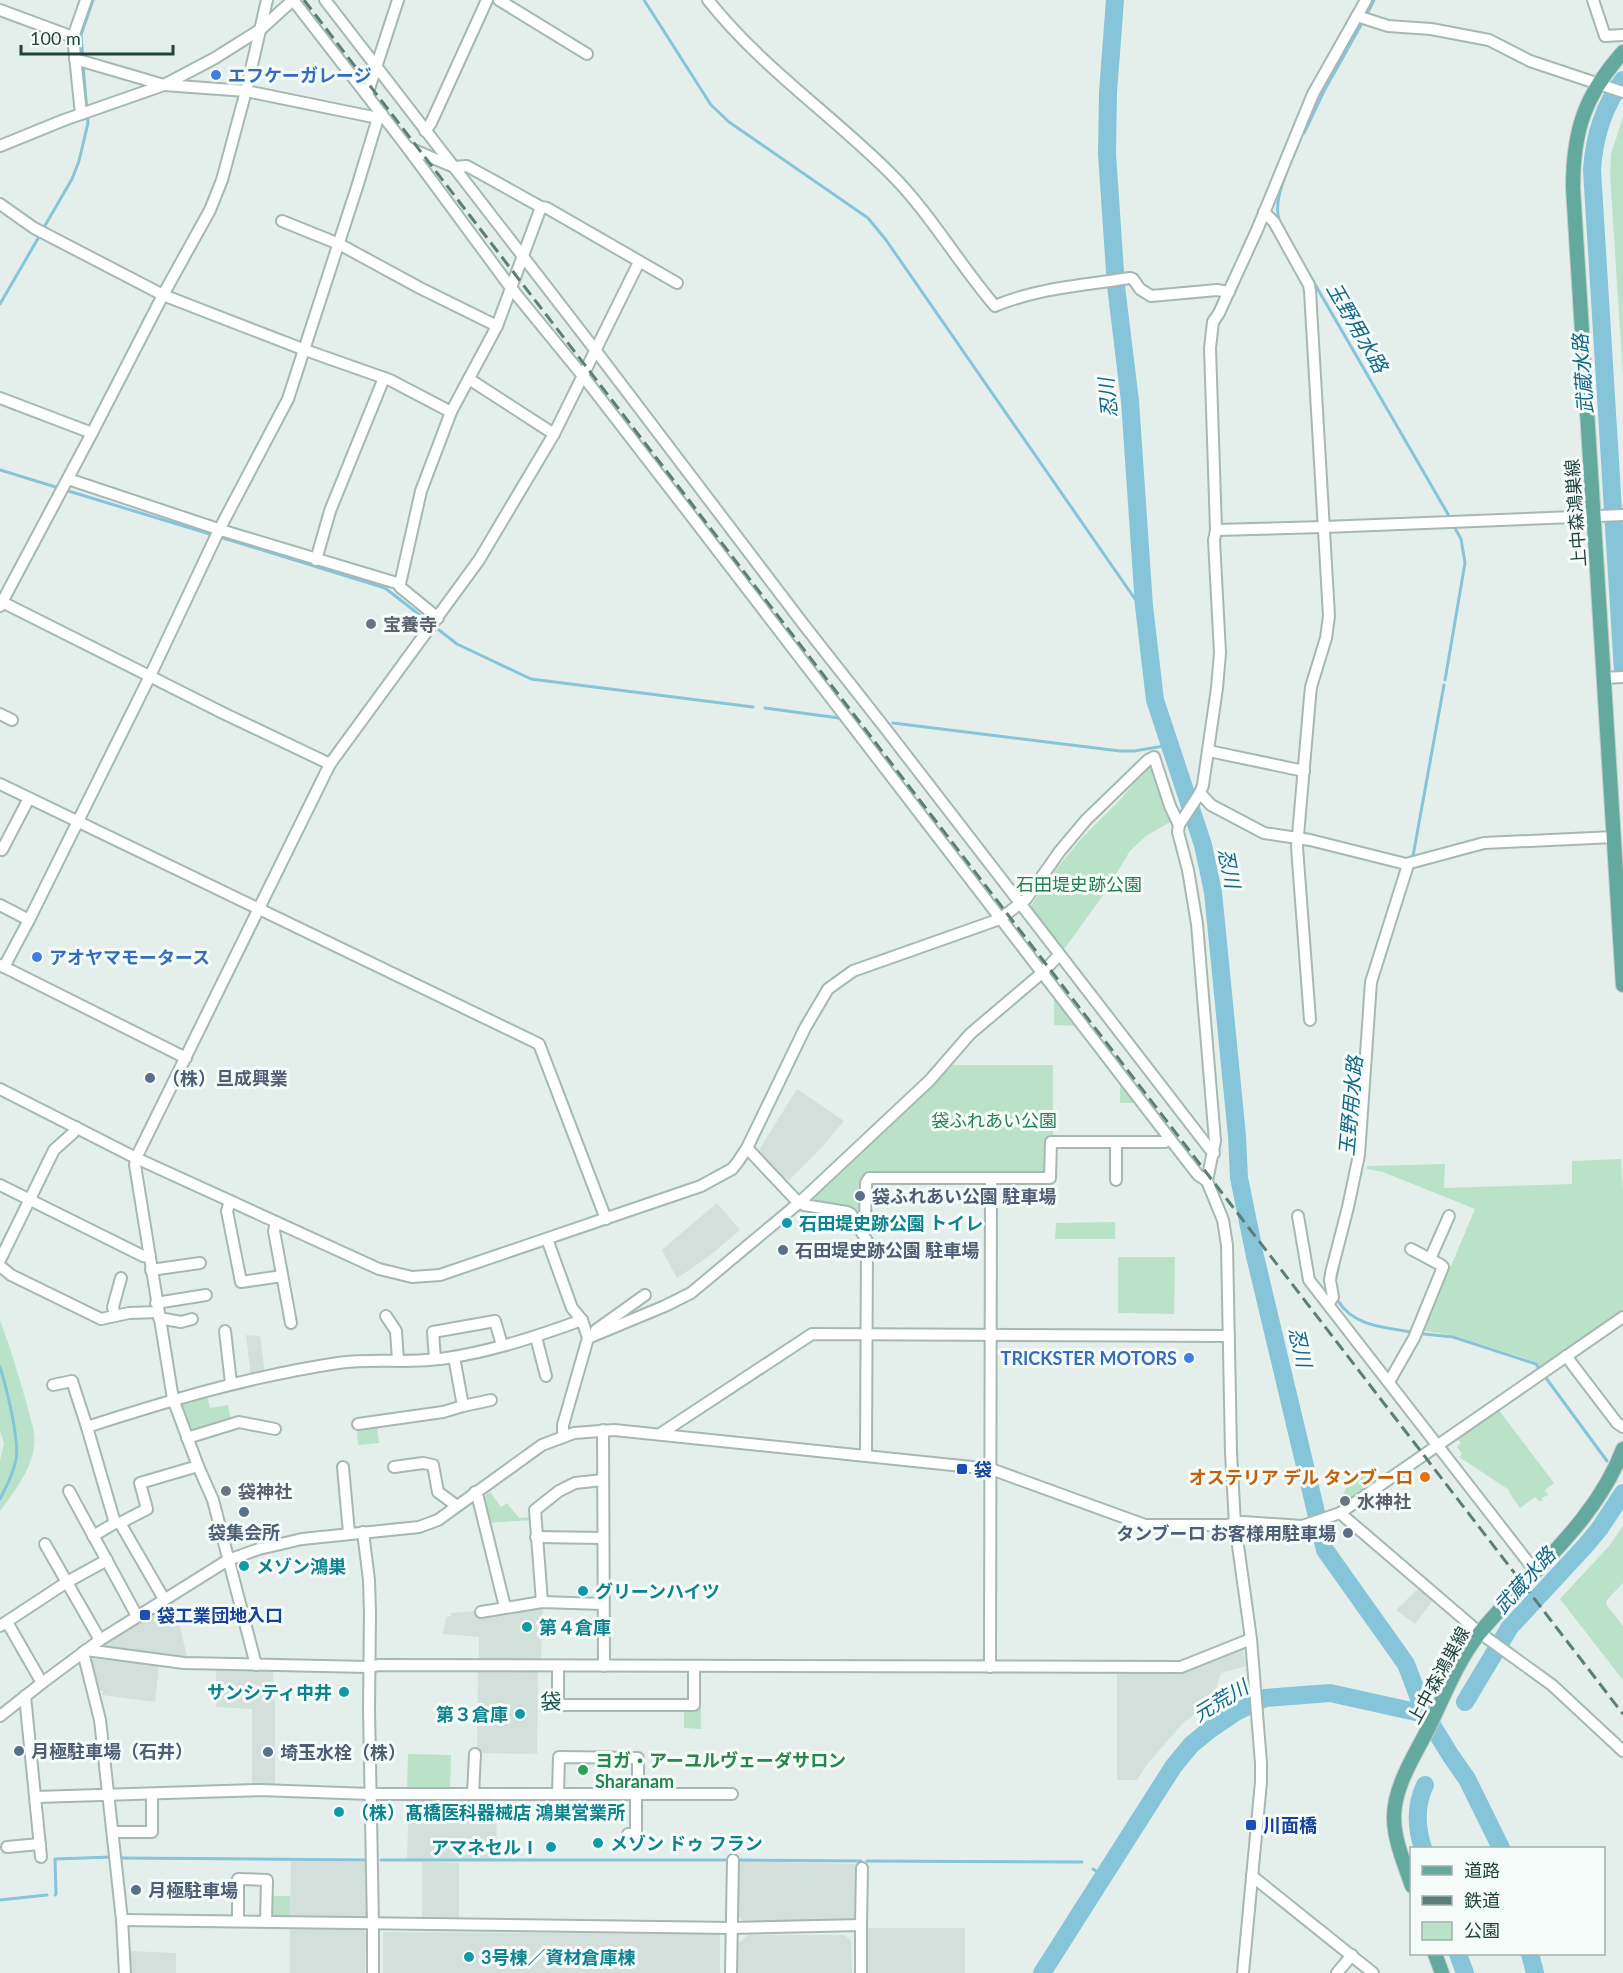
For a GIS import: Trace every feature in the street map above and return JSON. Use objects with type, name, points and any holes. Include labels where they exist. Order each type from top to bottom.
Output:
[{"type":"main road","name":"上中森鴻巣線","points":[[1623,52],[1581,120],[1573,165],[1598,517],[1613,677],[1614,837],[1623,984]]},
{"type":"main road","name":"上中森鴻巣線","points":[[1410,1880],[1399,1849],[1394,1820],[1399,1791],[1446,1690],[1467,1653],[1484,1636],[1535,1571],[1591,1508],[1612,1474],[1623,1449]]},
{"type":"main road","points":[[1436,1955],[1442,1973]]},
{"type":"street","points":[[81,114],[72,38],[86,0]]},
{"type":"street","points":[[267,0],[222,180],[210,210],[1,603],[330,764]]},
{"type":"street","points":[[0,146],[164,85],[215,58],[261,29],[293,0],[367,95],[380,116],[407,147],[511,288],[583,376],[1198,1175],[1207,1181],[1223,1220],[1227,1245],[1231,1452],[1235,1524],[1251,1639],[1260,1731],[1262,1782],[1243,1973]]},
{"type":"street","points":[[325,0],[797,616],[1214,1152]]},
{"type":"street","points":[[367,95],[398,0]]},
{"type":"street","points":[[425,131],[432,123],[487,0]]},
{"type":"street","points":[[499,0],[587,54]]},
{"type":"street","points":[[708,0],[729,26],[859,143],[923,208],[995,306],[1015,298],[1072,286],[1130,278],[1140,289],[1151,296],[1217,290],[1229,292]]},
{"type":"street","points":[[1207,1181],[1215,1141],[1197,924],[1188,870],[1178,832],[1181,822],[1200,793],[1209,751],[1220,653],[1214,540],[1216,530],[1210,337],[1213,322],[1229,292],[1313,94],[1366,0]]},
{"type":"street","points":[[1593,0],[1605,36],[1623,35]]},
{"type":"street","points":[[0,10],[72,38]]},
{"type":"street","points":[[1357,16],[1388,26],[1431,29],[1489,40],[1530,61],[1623,92]]},
{"type":"street","points":[[75,59],[164,85],[246,91],[380,116]]},
{"type":"street","points":[[186,1058],[2,966],[29,920],[150,676],[219,530],[288,399],[380,116]]},
{"type":"street","points":[[407,147],[454,166],[467,166],[541,207],[547,208],[677,283]]},
{"type":"street","points":[[0,204],[34,228],[164,295],[384,378],[451,412]]},
{"type":"street","points":[[399,584],[421,491],[451,412],[497,326],[541,207]]},
{"type":"street","points":[[1264,212],[1274,222],[1309,285],[1324,527],[1329,616],[1326,638],[1311,687],[1297,839],[1310,1020]]},
{"type":"street","points":[[282,221],[339,244],[497,326]]},
{"type":"street","points":[[256,1665],[213,1500],[173,1399],[149,1257],[135,1165],[136,1158],[330,764],[479,560],[554,434],[639,262]]},
{"type":"street","points":[[316,560],[330,511],[384,378]]},
{"type":"street","points":[[470,379],[554,434]]},
{"type":"street","points":[[0,398],[92,433]]},
{"type":"street","points":[[68,479],[219,530],[399,584],[438,618]]},
{"type":"street","points":[[1216,530],[1623,515]]},
{"type":"street","points":[[0,714],[12,720]]},
{"type":"street","points":[[1209,751],[1305,771]]},
{"type":"street","points":[[0,1089],[136,1158],[379,1269],[412,1276],[440,1275],[704,1185],[732,1169],[747,1148],[805,1028],[828,989],[853,971],[1000,919],[1021,904],[1086,820],[1148,760],[1154,757],[1170,806],[1181,822]]},
{"type":"street","points":[[0,787],[27,802],[77,824]]},
{"type":"street","points":[[0,787],[539,1044],[606,1219]]},
{"type":"street","points":[[1200,793],[1211,805],[1259,831],[1406,864],[1484,843],[1614,837]]},
{"type":"street","points":[[0,849],[2,850],[27,802]]},
{"type":"street","points":[[1328,1304],[1333,1297],[1331,1273],[1359,1155],[1371,982],[1407,868],[1406,864]]},
{"type":"street","points":[[0,905],[29,920]]},
{"type":"street","points":[[587,1337],[691,1293],[800,1202],[930,1080],[970,1034],[1042,973],[1059,955]]},
{"type":"street","points":[[0,1260],[54,1150],[73,1133],[76,1127]]},
{"type":"street","points":[[862,1233],[869,1178],[1050,1178],[1051,1142],[1165,1142],[1170,1139]]},
{"type":"street","points":[[1116,1142],[1116,1180]]},
{"type":"street","points":[[747,1148],[804,1205],[851,1214],[867,1241],[866,1455]]},
{"type":"street","points":[[990,1667],[992,1178]]},
{"type":"street","points":[[0,1185],[149,1257]]},
{"type":"street","points":[[230,1201],[227,1210],[241,1282],[282,1276]]},
{"type":"street","points":[[1298,1216],[1309,1280],[1535,1571]]},
{"type":"street","points":[[1430,1259],[1449,1216]]},
{"type":"street","points":[[276,1222],[274,1231],[291,1323]]},
{"type":"street","points":[[547,1239],[572,1308],[582,1320],[587,1337],[563,1425],[564,1435]]},
{"type":"street","points":[[1389,1382],[1414,1338],[1443,1267],[1411,1249]]},
{"type":"street","points":[[151,1270],[200,1263]]},
{"type":"street","points":[[0,1266],[11,1275],[101,1319],[129,1313],[158,1311],[206,1295]]},
{"type":"street","points":[[115,1316],[114,1307],[122,1278]]},
{"type":"street","points":[[587,1337],[645,1295]]},
{"type":"street","points":[[158,1311],[181,1322],[192,1319]]},
{"type":"street","points":[[386,1316],[396,1331],[398,1360]]},
{"type":"street","points":[[0,1715],[100,1640],[228,1560],[259,1548],[302,1539],[419,1527],[438,1520],[542,1445],[564,1435],[603,1430],[660,1434],[991,1469],[1145,1525],[1227,1525],[1243,1522],[1302,1526],[1334,1516],[1623,1317]]},
{"type":"street","points":[[87,1427],[231,1383],[361,1360],[453,1357],[536,1337],[582,1320]]},
{"type":"street","points":[[435,1359],[433,1332],[495,1321],[502,1345]]},
{"type":"street","points":[[225,1330],[231,1383]]},
{"type":"street","points":[[660,1434],[812,1334],[1229,1336]]},
{"type":"street","points":[[536,1337],[546,1376]]},
{"type":"street","points":[[1566,1356],[1617,1423],[1623,1427]]},
{"type":"street","points":[[453,1357],[463,1406]]},
{"type":"street","points":[[53,1385],[72,1381],[118,1523],[164,1599]]},
{"type":"street","points":[[358,1424],[443,1412],[491,1400]]},
{"type":"street","points":[[187,1438],[239,1422],[275,1429]]},
{"type":"street","points":[[603,1430],[604,1666]]},
{"type":"street","points":[[394,1467],[423,1463],[433,1465],[438,1492],[457,1506]]},
{"type":"street","points":[[93,1536],[147,1509],[140,1483],[198,1466]]},
{"type":"street","points":[[343,1467],[349,1533]]},
{"type":"street","points":[[542,1602],[535,1510],[559,1491],[575,1483],[603,1480]]},
{"type":"street","points":[[69,1491],[137,1616]]},
{"type":"street","points":[[475,1492],[505,1607]]},
{"type":"street","points":[[1334,1516],[1484,1636],[1560,1692],[1623,1751]]},
{"type":"street","points":[[363,1532],[369,1580],[370,1614],[368,1667],[374,1924],[373,1973]]},
{"type":"street","points":[[537,1537],[603,1538]]},
{"type":"street","points":[[45,1544],[100,1640]]},
{"type":"street","points":[[42,1683],[3,1624],[67,1582],[107,1560]]},
{"type":"street","points":[[481,1612],[542,1602],[603,1604]]},
{"type":"street","points":[[84,1651],[184,1663],[368,1667],[379,1665],[1181,1667],[1251,1639]]},
{"type":"street","points":[[84,1651],[100,1720],[122,1920],[125,1973]]},
{"type":"street","points":[[558,1666],[558,1705],[694,1705],[694,1666]]},
{"type":"street","points":[[25,1696],[41,1857]]},
{"type":"street","points":[[473,1794],[475,1754]]},
{"type":"street","points":[[558,1794],[559,1757],[638,1758],[635,1834]]},
{"type":"street","points":[[36,1797],[260,1790],[370,1794],[732,1794]]},
{"type":"street","points":[[112,1832],[152,1832],[152,1795]]},
{"type":"street","points":[[7,1847],[40,1844]]},
{"type":"street","points":[[731,1973],[732,1860]]},
{"type":"street","points":[[861,1973],[862,1868]]},
{"type":"street","points":[[1252,1876],[1373,1973]]},
{"type":"street","points":[[238,1921],[238,1879],[267,1880],[267,1922]]},
{"type":"street","points":[[122,1920],[732,1928],[861,1925]]},
{"type":"street","points":[[1337,1973],[1352,1955]]},
{"type":"shaded area","points":[[797,1089],[844,1121],[789,1180],[783,1177],[759,1150]]},
{"type":"shaded area","points":[[717,1203],[740,1230],[708,1257],[677,1278],[662,1250]]},
{"type":"shaded area","points":[[246,1335],[260,1336],[265,1374],[251,1377]]},
{"type":"shaded area","points":[[1419,1588],[1433,1600],[1415,1624],[1396,1610]]},
{"type":"shaded area","points":[[173,1599],[187,1656],[106,1647],[105,1642]]},
{"type":"shaded area","points":[[543,1606],[541,1658],[536,1662],[479,1662],[479,1637],[443,1634],[446,1617],[451,1616],[451,1613]]},
{"type":"shaded area","points":[[1240,1648],[1243,1650],[1246,1666],[1221,1673],[1212,1701],[1183,1723],[1148,1763],[1137,1780],[1117,1780],[1117,1671],[1180,1671]]},
{"type":"shaded area","points":[[89,1658],[159,1666],[155,1702],[102,1695],[103,1691],[96,1690]]},
{"type":"shaded area","points":[[216,1670],[273,1672],[275,1786],[255,1787],[252,1784],[252,1709],[216,1707]]},
{"type":"shaded area","points":[[478,1670],[536,1670],[538,1672],[537,1754],[477,1753]]},
{"type":"shaded area","points":[[409,1798],[497,1798],[496,1859],[407,1859]]},
{"type":"shaded area","points":[[291,1861],[366,1862],[366,1920],[290,1919]]},
{"type":"shaded area","points":[[736,1861],[856,1864],[856,1921],[744,1922],[736,1914]]},
{"type":"shaded area","points":[[422,1862],[459,1863],[459,1921],[422,1921]]},
{"type":"shaded area","points":[[290,1925],[360,1926],[366,1932],[365,1973],[290,1973]]},
{"type":"shaded area","points":[[867,1928],[965,1928],[965,1973],[866,1973]]},
{"type":"shaded area","points":[[383,1932],[720,1934],[720,1973],[383,1973]]},
{"type":"shaded area","points":[[748,1935],[845,1935],[851,1941],[852,1973],[738,1973],[738,1944]]},
{"type":"shaded area","points":[[130,1951],[176,1953],[176,1973],[132,1973]]},
{"type":"green space","points":[[1623,117],[1623,376],[1610,174],[1611,154]]},
{"type":"green space","name":"石田堤史跡公園","points":[[1152,763],[1172,821],[1146,836],[1130,851],[1104,894],[1065,948],[1062,948],[1031,906],[1053,873],[1081,839]]},
{"type":"green space","points":[[1054,996],[1076,1026],[1054,1025]]},
{"type":"green space","name":"袋ふれあい公園","points":[[949,1065],[1053,1065],[1053,1135],[1048,1136],[1048,1172],[1045,1175],[864,1174],[864,1217],[861,1219],[853,1207],[806,1200]]},
{"type":"green space","points":[[1120,1083],[1136,1103],[1120,1103]]},
{"type":"green space","points":[[1621,1159],[1623,1309],[1610,1322],[1542,1368],[1536,1362],[1456,1336],[1420,1330],[1446,1267],[1451,1266],[1475,1209],[1383,1172],[1367,1169],[1367,1166],[1445,1164],[1444,1188],[1572,1184],[1572,1161]]},
{"type":"green space","points":[[1115,1222],[1115,1239],[1055,1239],[1056,1223]]},
{"type":"green space","points":[[1118,1257],[1175,1257],[1174,1314],[1118,1313]]},
{"type":"green space","points":[[0,1320],[22,1387],[33,1428],[34,1441],[26,1473],[0,1511],[0,1460],[4,1443],[0,1431]]},
{"type":"green space","points":[[207,1395],[210,1408],[228,1405],[231,1421],[188,1433],[178,1403]]},
{"type":"green space","points":[[1498,1409],[1554,1483],[1545,1490],[1548,1495],[1542,1498],[1542,1501],[1535,1497],[1520,1508],[1509,1490],[1459,1457],[1462,1454],[1457,1447],[1461,1443],[1456,1437]]},
{"type":"green space","points":[[377,1424],[379,1443],[358,1445],[357,1426]]},
{"type":"green space","points":[[1356,1469],[1377,1481],[1348,1502],[1341,1498]]},
{"type":"green space","points":[[490,1492],[501,1507],[507,1503],[519,1518],[531,1517],[532,1520],[487,1523],[481,1498],[482,1493],[485,1496]]},
{"type":"green space","points":[[1623,1526],[1623,1583],[1606,1604],[1623,1626],[1623,1680],[1560,1599],[1609,1546]]},
{"type":"green space","points":[[1459,1621],[1464,1626],[1468,1639],[1445,1680],[1430,1673]]},
{"type":"green space","points":[[698,1679],[701,1679],[701,1729],[684,1728],[684,1709],[698,1709]]},
{"type":"green space","points":[[408,1754],[451,1755],[450,1791],[407,1791]]},
{"type":"green space","points":[[270,1896],[290,1896],[290,1919],[274,1918],[270,1915]]},
{"type":"waterway","points":[[83,59],[81,35],[93,0]]},
{"type":"waterway","points":[[644,0],[711,105],[729,122],[868,218],[886,240],[1135,599],[1144,606]]},
{"type":"waterway","name":"忍川","points":[[1115,0],[1108,92],[1107,154],[1116,286],[1130,401],[1144,606],[1155,700],[1203,845],[1213,892],[1237,1136],[1239,1178],[1255,1256],[1325,1550],[1406,1664],[1425,1714],[1467,1779],[1501,1847]]},
{"type":"waterway","name":"玉野用水路","points":[[1366,16],[1374,0]]},
{"type":"waterway","name":"玉野用水路","points":[[1304,133],[1324,91],[1361,25]]},
{"type":"waterway","points":[[43,229],[72,179],[79,161],[88,123],[83,66]]},
{"type":"waterway","name":"武蔵水路","points":[[1623,80],[1610,100],[1601,122],[1592,170],[1623,672]]},
{"type":"waterway","name":"玉野用水路","points":[[1291,160],[1298,145]]},
{"type":"waterway","name":"玉野用水路","points":[[1288,237],[1279,219],[1278,206],[1289,166]]},
{"type":"waterway","points":[[0,304],[40,235]]},
{"type":"waterway","name":"玉野用水路","points":[[1309,274],[1449,516]]},
{"type":"waterway","points":[[0,470],[59,488]]},
{"type":"waterway","points":[[65,490],[213,535]]},
{"type":"waterway","name":"玉野用水路","points":[[1445,680],[1465,563],[1461,539],[1455,528]]},
{"type":"waterway","points":[[220,537],[385,588],[457,644],[531,679],[753,707]]},
{"type":"waterway","name":"玉野用水路","points":[[1413,856],[1444,685]]},
{"type":"waterway","points":[[765,708],[839,718]]},
{"type":"waterway","points":[[893,723],[1120,751],[1170,745]]},
{"type":"waterway","name":"玉野用水路","points":[[1335,1282],[1340,1259]]},
{"type":"waterway","name":"玉野用水路","points":[[1338,1301],[1345,1310],[1362,1321],[1412,1332]]},
{"type":"waterway","name":"玉野用水路","points":[[1424,1334],[1453,1337],[1536,1364],[1539,1368]]},
{"type":"waterway","points":[[0,1367],[12,1414],[17,1451],[13,1470],[0,1499]]},
{"type":"waterway","name":"玉野用水路","points":[[1546,1378],[1607,1461]]},
{"type":"waterway","name":"武蔵水路","points":[[1465,1702],[1510,1627],[1586,1545],[1623,1493]]},
{"type":"waterway","name":"元荒川","points":[[1042,1973],[1173,1767],[1191,1745],[1234,1713],[1265,1698],[1330,1693],[1425,1714]]},
{"type":"waterway","name":"武蔵水路","points":[[1423,1847],[1418,1816],[1419,1801],[1425,1785]]},
{"type":"waterway","points":[[55,1895],[55,1859],[111,1857]]},
{"type":"waterway","points":[[119,1858],[366,1860]]},
{"type":"waterway","points":[[381,1860],[731,1860]]},
{"type":"waterway","points":[[736,1860],[861,1861]]},
{"type":"waterway","points":[[867,1861],[1082,1862]]},
{"type":"waterway","points":[[1093,1869],[1103,1876]]},
{"type":"waterway","points":[[0,1900],[47,1895]]},
{"type":"waterway","name":"武蔵水路","points":[[1458,1955],[1465,1973]]},
{"type":"waterway","name":"元荒川","points":[[1530,1955],[1535,1973]]},
{"type":"railway","points":[[304,0],[1623,1714]]},
{"type":"place","name":"エフケーガレージ","points":[[216,75]]},
{"type":"place","name":"宝養寺","points":[[371,624]]},
{"type":"place","name":"アオヤマモータース","points":[[37,957]]},
{"type":"place","name":"（株）旦成興業","points":[[150,1078]]},
{"type":"place","name":"袋ふれあい公園 駐車場","points":[[860,1196]]},
{"type":"place","name":"石田堤史跡公園 トイレ","points":[[787,1223]]},
{"type":"place","name":"石田堤史跡公園 駐車場","points":[[783,1250]]},
{"type":"place","name":"TRICKSTER MOTORS","points":[[1189,1358]]},
{"type":"place","name":"袋","points":[[962,1469]]},
{"type":"place","name":"オステリア デル タンブーロ","points":[[1425,1477]]},
{"type":"place","name":"袋神社","points":[[226,1491]]},
{"type":"place","name":"水神社","points":[[1345,1501]]},
{"type":"place","name":"袋集会所","points":[[244,1512]]},
{"type":"place","name":"タンブーロ お客様用駐車場","points":[[1348,1533]]},
{"type":"place","name":"メゾン鴻巣","points":[[244,1566]]},
{"type":"place","name":"グリーンハイツ","points":[[583,1591]]},
{"type":"place","name":"袋工業団地入口","points":[[145,1615]]},
{"type":"place","name":"第４倉庫","points":[[527,1627]]},
{"type":"place","name":"サンシティ中井","points":[[344,1692]]},
{"type":"place","name":"第３倉庫","points":[[520,1714]]},
{"type":"place","name":"月極駐車場（石井）","points":[[19,1751]]},
{"type":"place","name":"埼玉水栓（株）","points":[[268,1752]]},
{"type":"place","name":"ヨガ・アーユルヴェーダサロン Sharanam","points":[[583,1770]]},
{"type":"place","name":"（株）髙橋医科器械店 鴻巣営業所","points":[[339,1812]]},
{"type":"place","name":"川面橋","points":[[1251,1825]]},
{"type":"place","name":"メゾン ドゥ フラン","points":[[598,1843]]},
{"type":"place","name":"アマネセルⅠ","points":[[551,1847]]},
{"type":"place","name":"月極駐車場","points":[[136,1890]]},
{"type":"place","name":"3号棟／資材倉庫棟","points":[[469,1957]]},
{"type":"district","name":"袋","points":[[551,1700]]}]
